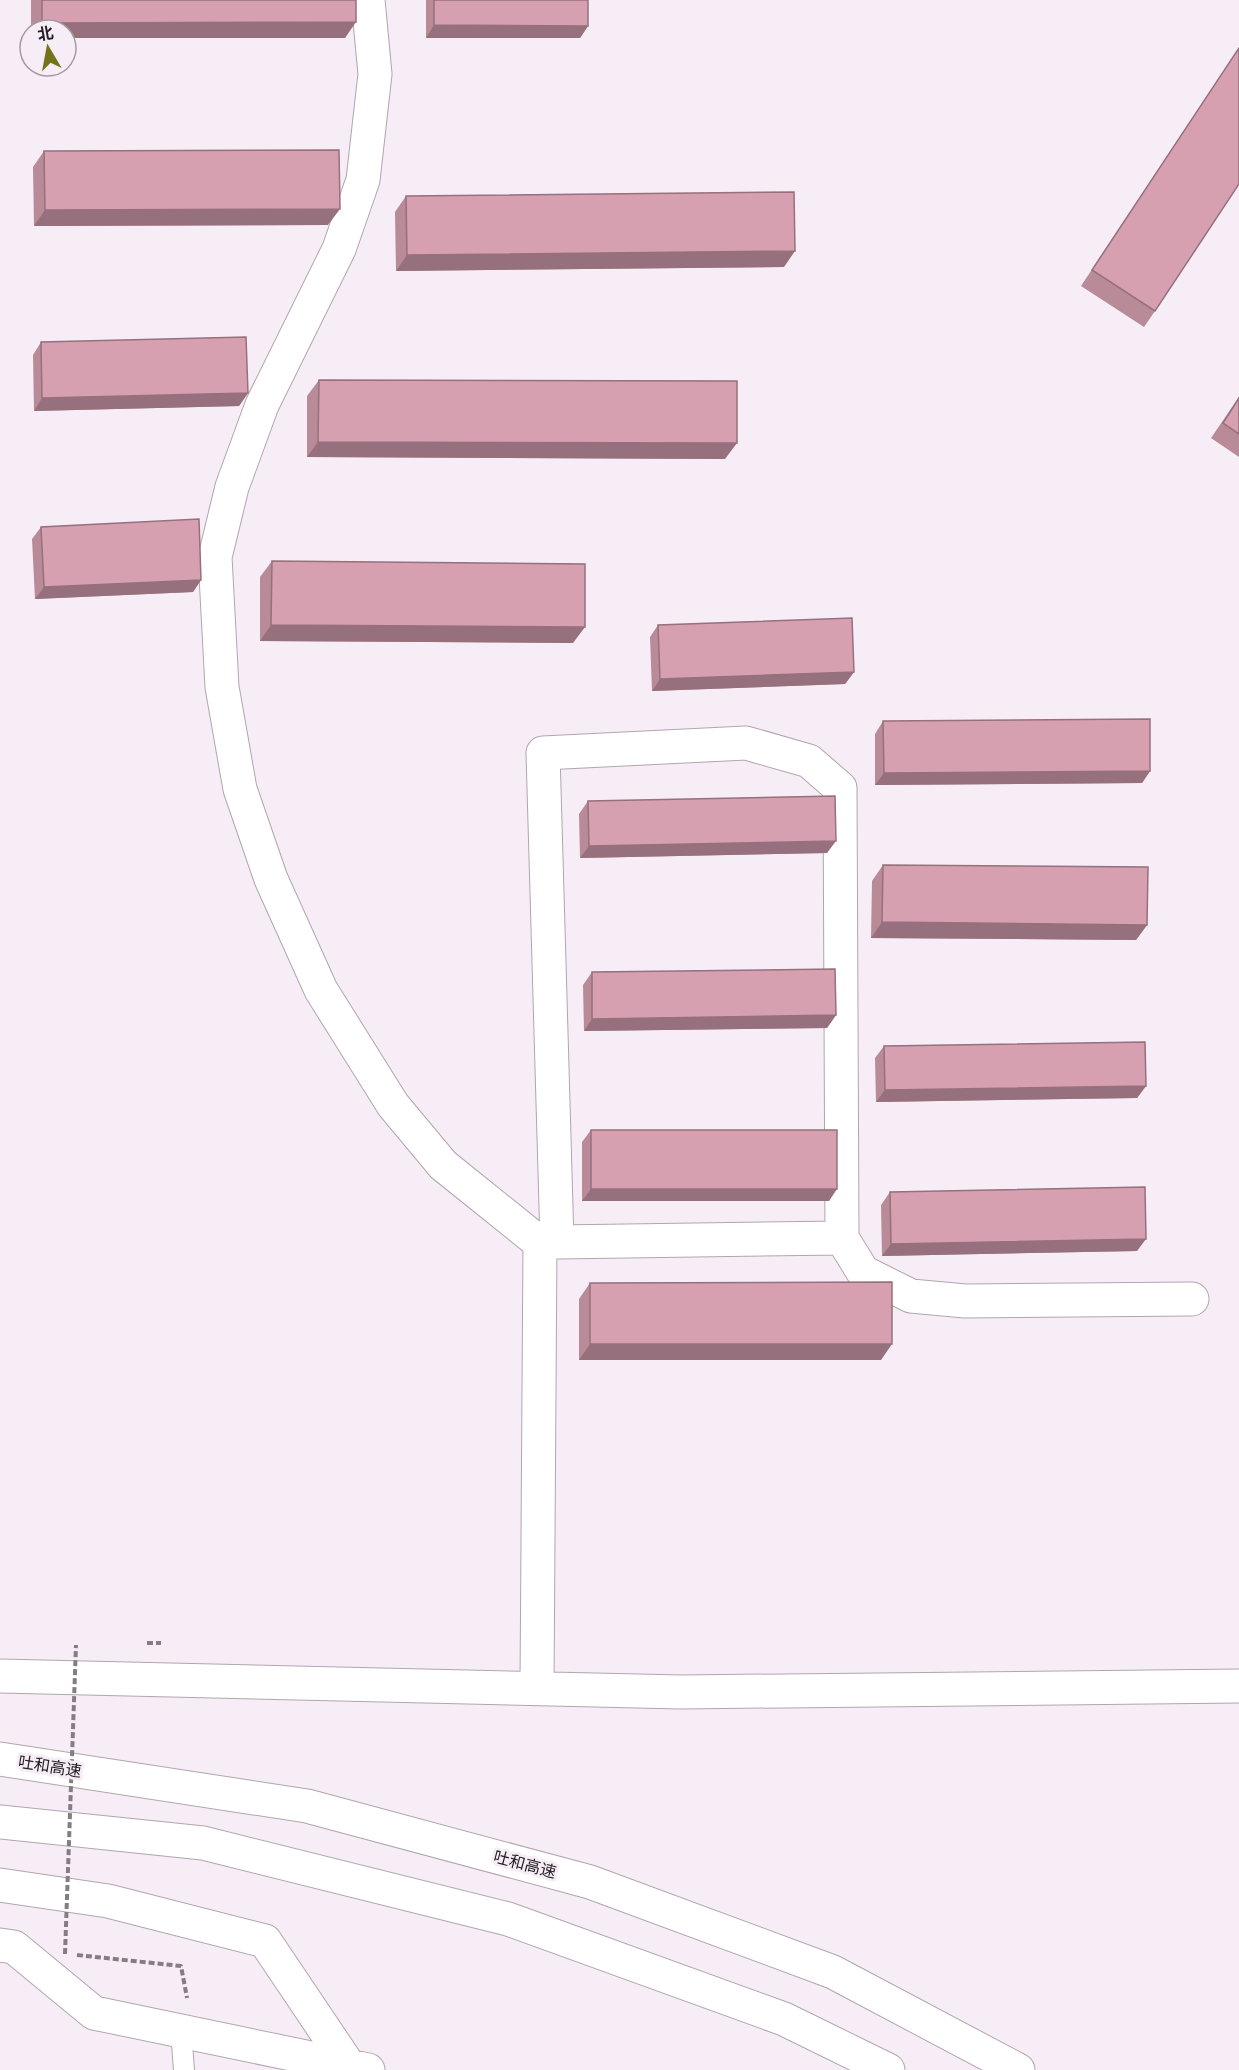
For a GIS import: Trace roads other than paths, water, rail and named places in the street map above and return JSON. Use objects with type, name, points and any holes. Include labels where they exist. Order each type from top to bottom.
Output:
[{"type":"main road","points":[[368,0],[375,74],[363,180],[339,249],[262,405],[232,487],[215,557],[222,687],[240,789],[271,879],[321,990],[393,1105],[443,1165],[548,1242],[842,1238]]},
{"type":"main road","points":[[537,1688],[548,1242],[543,753],[746,743],[809,761],[840,788],[842,1238],[863,1272],[911,1296],[965,1302],[1192,1299]]},
{"type":"main road","points":[[0,1676],[681,1692],[1239,1686]]},
{"type":"main road","name":"吐和高速","points":[[0,1759],[307,1806],[590,1882],[833,1971],[1018,2070]]},
{"type":"main road","points":[[0,1822],[203,1843],[508,1919],[784,2019],[888,2070]]},
{"type":"main road","points":[[0,1886],[108,1901],[265,1941],[358,2068]]},
{"type":"main road","points":[[0,1945],[14,1947],[94,2013],[358,2068]]},
{"type":"lane","points":[[182,2031],[184,2070]]}]
